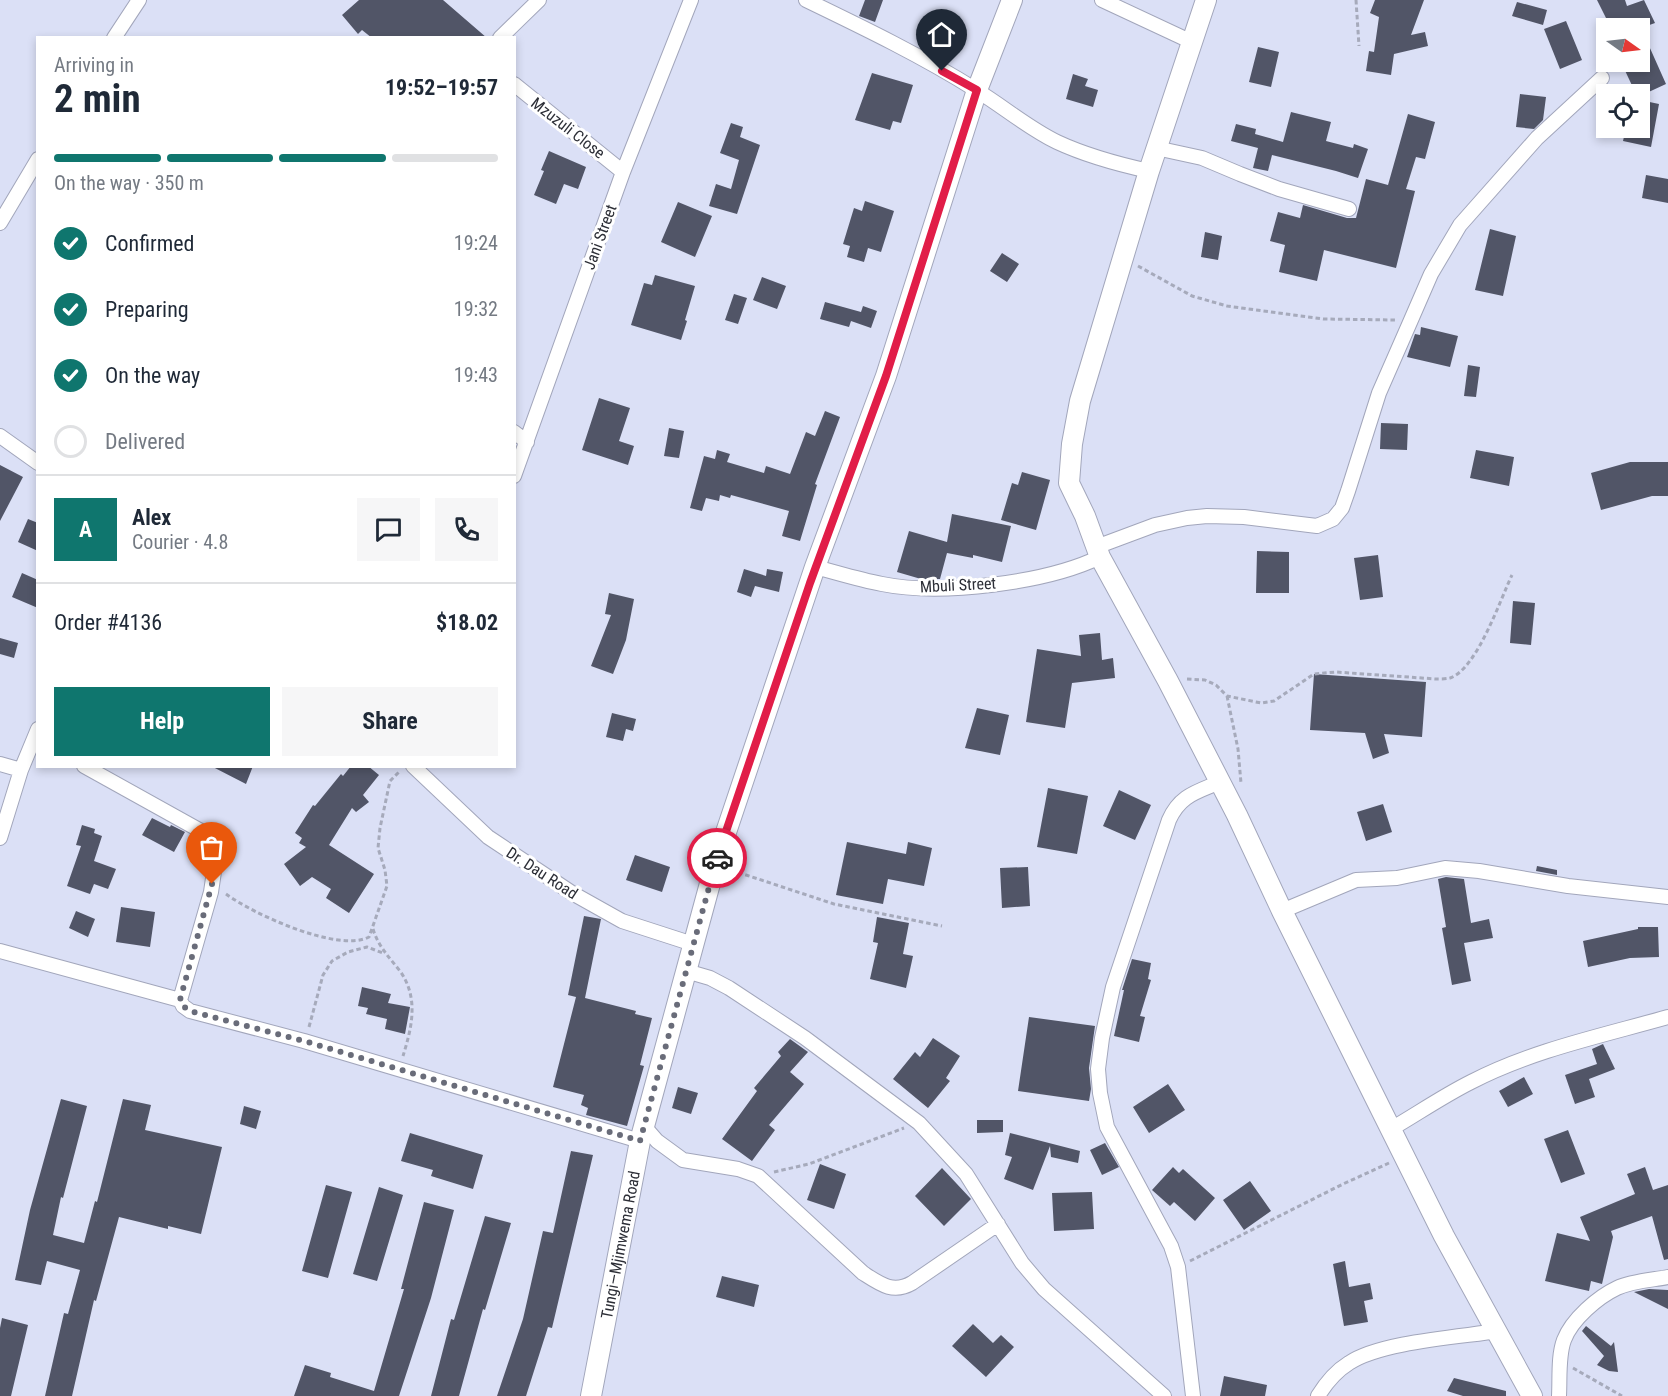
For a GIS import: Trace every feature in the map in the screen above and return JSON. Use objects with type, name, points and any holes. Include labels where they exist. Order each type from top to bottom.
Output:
[{"type":"street","points":[[115,36],[139,0]]},
{"type":"street","points":[[502,36],[538,0]]},
{"type":"street","name":"Jani Street","points":[[516,471],[623,172],[691,0]]},
{"type":"street","points":[[806,0],[872,32],[977,90],[1020,121],[1056,141],[1084,154],[1149,171]]},
{"type":"street","name":"Tungi—Mjimwema Road","points":[[591,1396],[642,1134],[715,864],[815,567],[886,376],[977,90],[1012,0]]},
{"type":"street","points":[[1102,0],[1192,42]]},
{"type":"street","points":[[1206,0],[1156,148],[1080,401],[1072,444],[1070,483],[1098,552],[1220,782],[1444,1236],[1532,1396]]},
{"type":"street","name":"Mbuli Street","points":[[815,567],[884,585],[926,589],[991,585],[1038,578],[1081,566],[1098,552],[1155,525],[1187,518],[1244,517],[1317,526],[1333,519],[1341,508],[1348,491],[1379,393],[1431,274],[1460,225],[1537,138],[1602,78]]},
{"type":"street","name":"Mzuzuli Close","points":[[516,86],[623,172]]},
{"type":"street","points":[[1156,148],[1202,158],[1279,189],[1349,209]]},
{"type":"street","points":[[0,223],[36,162]]},
{"type":"street","points":[[516,434],[527,442]]},
{"type":"street","points":[[0,436],[36,462]]},
{"type":"street","points":[[0,838],[21,770],[36,736]]},
{"type":"street","points":[[0,764],[21,770]]},
{"type":"street","points":[[88,768],[201,831],[213,842],[216,858],[212,884],[180,1000],[183,1006],[190,1011],[642,1134],[657,1141],[683,1160],[738,1169],[758,1176],[863,1273],[880,1284],[894,1289],[912,1283],[998,1224]]},
{"type":"street","name":"Dr. Dau Road","points":[[415,768],[488,837],[572,893],[622,921],[693,944]]},
{"type":"street","points":[[1193,1396],[1178,1267],[1171,1246],[1107,1127],[1098,1069],[1113,987],[1172,814],[1185,797],[1220,782]]},
{"type":"street","points":[[1282,911],[1356,880],[1397,878],[1444,868],[1668,897]]},
{"type":"street","points":[[0,951],[180,1000]]},
{"type":"street","points":[[686,971],[710,978],[729,988],[805,1038],[919,1123],[966,1174],[1022,1263],[1044,1289],[1164,1396]]},
{"type":"street","points":[[1391,1129],[1470,1082],[1523,1059],[1575,1041],[1668,1017]]},
{"type":"street","points":[[1559,1396],[1564,1340],[1577,1320],[1598,1301],[1619,1287],[1668,1277]]},
{"type":"street","points":[[1318,1396],[1328,1381],[1349,1363],[1369,1353],[1498,1331]]},
{"type":"path","points":[[1356,0],[1359,46]]},
{"type":"path","points":[[1123,258],[1192,296],[1227,306],[1323,318],[1411,320]]},
{"type":"path","points":[[1227,696],[1262,703],[1274,701],[1314,674],[1336,672],[1451,678],[1478,650],[1512,575]]},
{"type":"path","points":[[1168,681],[1205,680],[1216,685],[1227,696],[1238,749],[1241,783]]},
{"type":"path","points":[[212,884],[235,901],[276,921],[311,934],[353,941],[369,937],[387,886],[378,848],[380,828],[390,781],[404,768]]},
{"type":"path","points":[[715,864],[834,904],[942,926]]},
{"type":"path","points":[[373,929],[377,942],[401,974],[411,996],[412,1023],[398,1069]]},
{"type":"path","points":[[304,1041],[323,975],[332,961],[348,952],[367,947],[385,954]]},
{"type":"path","points":[[758,1176],[809,1164],[919,1123]]},
{"type":"path","points":[[1178,1267],[1404,1155]]},
{"type":"path","points":[[1561,1361],[1622,1396]]},
{"type":"building","points":[[359,0],[443,0],[485,36],[370,36],[362,30],[358,34],[342,15]]},
{"type":"building","points":[[865,0],[883,0],[875,22],[859,16]]},
{"type":"building","points":[[1375,0],[1424,0],[1411,35],[1425,32],[1428,46],[1394,54],[1391,75],[1366,71],[1369,51],[1374,52],[1379,17],[1370,13]]},
{"type":"building","points":[[1597,0],[1625,0],[1627,6],[1644,0],[1655,23],[1650,25],[1650,18],[1606,18]]},
{"type":"building","points":[[1517,2],[1547,10],[1543,25],[1512,16]]},
{"type":"building","points":[[1566,21],[1582,60],[1560,69],[1544,29]]},
{"type":"building","points":[[1258,47],[1279,52],[1271,87],[1249,82]]},
{"type":"building","points":[[1650,48],[1666,84],[1650,91],[1650,84],[1631,84],[1626,72],[1650,72]]},
{"type":"building","points":[[872,73],[913,85],[901,123],[893,121],[890,130],[855,120]]},
{"type":"building","points":[[1073,74],[1088,79],[1085,86],[1098,90],[1093,107],[1066,99]]},
{"type":"building","points":[[1520,94],[1546,97],[1543,120],[1534,129],[1516,127]]},
{"type":"building","points":[[1650,102],[1659,104],[1651,147],[1623,141],[1624,138],[1650,138]]},
{"type":"building","points":[[1291,112],[1331,122],[1326,141],[1353,148],[1354,144],[1368,149],[1358,178],[1272,155],[1268,171],[1253,168],[1258,148],[1231,141],[1236,124],[1256,129],[1255,134],[1283,142]]},
{"type":"building","points":[[1408,114],[1435,122],[1425,159],[1416,157],[1406,189],[1415,191],[1396,268],[1324,250],[1317,281],[1279,272],[1285,245],[1270,241],[1278,212],[1300,218],[1303,205],[1347,218],[1356,218],[1366,179],[1388,185]]},
{"type":"building","points":[[731,123],[743,127],[740,137],[760,145],[737,214],[709,206],[716,184],[731,189],[739,160],[720,153]]},
{"type":"building","points":[[549,151],[586,167],[578,189],[564,184],[556,204],[534,195]]},
{"type":"building","points":[[1646,175],[1668,179],[1668,203],[1642,198]]},
{"type":"building","points":[[865,201],[894,211],[881,252],[868,248],[864,262],[847,257],[850,246],[843,244],[854,208],[862,211]]},
{"type":"building","points":[[678,202],[712,216],[695,257],[661,242]]},
{"type":"building","points":[[1490,229],[1516,236],[1503,296],[1475,290]]},
{"type":"building","points":[[1205,232],[1222,236],[1218,260],[1201,257]]},
{"type":"building","points":[[1002,253],[1019,264],[1007,282],[990,271]]},
{"type":"building","points":[[655,275],[695,286],[681,340],[631,325],[644,283],[652,285]]},
{"type":"building","points":[[762,277],[786,286],[777,309],[753,300]]},
{"type":"building","points":[[734,294],[747,298],[738,324],[725,320]]},
{"type":"building","points":[[825,302],[861,312],[863,306],[877,311],[871,328],[851,321],[849,327],[820,319]]},
{"type":"building","points":[[1421,327],[1458,336],[1450,367],[1407,357],[1415,334],[1420,335]]},
{"type":"building","points":[[1468,365],[1480,367],[1476,397],[1464,396]]},
{"type":"building","points":[[599,398],[630,408],[619,441],[634,446],[628,465],[582,450]]},
{"type":"building","points":[[825,411],[840,417],[815,484],[817,485],[800,541],[782,536],[789,511],[731,495],[730,498],[720,495],[719,501],[706,498],[702,511],[690,508],[704,456],[715,459],[717,450],[730,454],[727,462],[764,473],[766,466],[790,474],[806,432],[815,436]]},
{"type":"building","points":[[1381,423],[1408,424],[1407,450],[1380,449]]},
{"type":"building","points":[[669,428],[684,431],[679,458],[664,456]]},
{"type":"building","points":[[1476,450],[1514,457],[1509,486],[1470,478]]},
{"type":"building","points":[[1630,462],[1668,462],[1668,496],[1652,496],[1601,510],[1591,473]]},
{"type":"building","points":[[0,465],[23,477],[0,521]]},
{"type":"building","points":[[1022,472],[1050,480],[1036,530],[1001,520],[1012,483],[1018,485]]},
{"type":"building","points":[[952,514],[1011,526],[1002,562],[973,555],[973,558],[947,553],[940,579],[921,579],[897,572],[909,531],[947,542]]},
{"type":"building","points":[[28,519],[36,522],[36,550],[18,542]]},
{"type":"building","points":[[1257,551],[1289,552],[1289,593],[1256,593]]},
{"type":"building","points":[[1378,555],[1383,597],[1360,600],[1354,558]]},
{"type":"building","points":[[744,569],[766,576],[767,569],[783,572],[779,592],[755,586],[751,597],[737,592]]},
{"type":"building","points":[[22,573],[36,579],[36,607],[12,597]]},
{"type":"building","points":[[609,593],[634,599],[626,640],[613,674],[591,666],[611,615],[605,614]]},
{"type":"building","points":[[1513,601],[1535,603],[1531,645],[1510,643]]},
{"type":"building","points":[[1100,633],[1102,660],[1113,658],[1115,678],[1072,683],[1065,728],[1026,722],[1037,649],[1081,656],[1079,635]]},
{"type":"building","points":[[0,638],[18,643],[14,658],[0,654]]},
{"type":"building","points":[[1314,674],[1426,682],[1422,737],[1384,734],[1389,753],[1373,759],[1365,733],[1310,730]]},
{"type":"building","points":[[977,708],[1009,715],[1000,755],[965,748]]},
{"type":"building","points":[[612,713],[636,719],[633,731],[626,729],[623,741],[606,737]]},
{"type":"building","points":[[215,768],[252,768],[246,784]]},
{"type":"building","points":[[349,768],[370,768],[379,775],[363,795],[369,802],[356,812],[352,808],[329,845],[374,874],[349,913],[326,898],[331,889],[312,877],[300,886],[284,864],[306,847],[299,843],[302,838],[295,833],[313,805],[315,806],[341,774],[343,776]]},
{"type":"building","points":[[1048,788],[1088,796],[1077,854],[1037,847]]},
{"type":"building","points":[[1119,790],[1151,805],[1135,840],[1103,826]]},
{"type":"building","points":[[1383,804],[1392,832],[1366,841],[1357,812]]},
{"type":"building","points":[[152,818],[185,832],[174,852],[142,835]]},
{"type":"building","points":[[82,825],[95,829],[94,833],[102,836],[94,861],[116,869],[108,889],[94,884],[90,894],[67,886],[81,846],[76,845]]},
{"type":"building","points":[[847,842],[906,854],[908,842],[932,848],[924,886],[888,879],[883,904],[836,895]]},
{"type":"building","points":[[635,855],[670,867],[662,892],[626,880]]},
{"type":"building","points":[[1537,866],[1557,870],[1557,875],[1536,871]]},
{"type":"building","points":[[1028,867],[1030,906],[1002,908],[1000,868]]},
{"type":"building","points":[[1446,877],[1464,879],[1471,923],[1489,919],[1493,938],[1464,943],[1471,981],[1452,985],[1442,928],[1446,927],[1438,879]]},
{"type":"building","points":[[121,907],[155,912],[150,947],[116,942]]},
{"type":"building","points":[[76,911],[95,919],[88,937],[69,928]]},
{"type":"building","points":[[584,916],[601,919],[585,998],[636,1011],[635,1014],[652,1018],[640,1065],[644,1066],[627,1126],[586,1115],[588,1108],[581,1105],[584,1095],[553,1087],[576,997],[568,995]]},
{"type":"building","points":[[877,917],[909,923],[903,954],[913,956],[906,988],[870,979],[878,943],[873,942]]},
{"type":"building","points":[[1638,927],[1658,927],[1659,957],[1630,958],[1588,967],[1583,941],[1638,929]]},
{"type":"building","points":[[1132,959],[1151,963],[1148,979],[1151,980],[1140,1016],[1145,1017],[1139,1042],[1114,1036],[1124,990],[1122,990]]},
{"type":"building","points":[[362,987],[391,994],[388,1003],[410,1007],[405,1034],[385,1029],[387,1019],[366,1014],[368,1008],[358,1006]]},
{"type":"building","points":[[1029,1017],[1095,1026],[1089,1068],[1091,1089],[1089,1101],[1018,1091]]},
{"type":"building","points":[[933,1038],[960,1056],[946,1078],[950,1081],[928,1108],[893,1079],[915,1052],[920,1057]]},
{"type":"building","points":[[790,1039],[808,1052],[790,1072],[804,1084],[769,1125],[775,1130],[752,1161],[722,1139],[757,1091],[754,1088],[781,1056],[778,1052]]},
{"type":"building","points":[[1603,1044],[1615,1069],[1589,1079],[1595,1097],[1575,1104],[1565,1075],[1597,1064],[1592,1049]]},
{"type":"building","points":[[1524,1077],[1533,1094],[1508,1107],[1499,1091]]},
{"type":"building","points":[[1168,1084],[1185,1110],[1149,1133],[1133,1107]]},
{"type":"building","points":[[678,1087],[698,1093],[691,1114],[672,1108]]},
{"type":"building","points":[[61,1099],[87,1106],[63,1198],[61,1197],[53,1235],[84,1243],[95,1201],[97,1202],[123,1099],[151,1105],[145,1130],[222,1147],[201,1234],[168,1226],[168,1229],[119,1217],[96,1301],[94,1300],[72,1396],[45,1396],[64,1313],[68,1314],[80,1270],[47,1261],[41,1285],[15,1280],[30,1210]]},
{"type":"building","points":[[244,1106],[261,1111],[256,1129],[240,1124]]},
{"type":"building","points":[[977,1120],[1003,1120],[1003,1132],[977,1133]]},
{"type":"building","points":[[1568,1130],[1585,1174],[1561,1183],[1544,1139]]},
{"type":"building","points":[[410,1133],[483,1155],[473,1189],[431,1176],[433,1170],[401,1161]]},
{"type":"building","points":[[1010,1133],[1080,1151],[1078,1163],[1051,1157],[1050,1146],[1033,1190],[1004,1179],[1012,1157],[1005,1155]]},
{"type":"building","points":[[1105,1143],[1119,1167],[1102,1175],[1090,1150]]},
{"type":"building","points":[[571,1151],[593,1155],[552,1328],[548,1327],[526,1396],[497,1396],[523,1319],[543,1231],[553,1233]]},
{"type":"building","points":[[820,1164],[846,1174],[834,1209],[807,1200]]},
{"type":"building","points":[[1173,1167],[1179,1173],[1183,1169],[1215,1198],[1195,1221],[1174,1202],[1170,1206],[1152,1190]]},
{"type":"building","points":[[1645,1167],[1653,1190],[1668,1185],[1668,1259],[1664,1260],[1652,1216],[1611,1231],[1613,1237],[1602,1284],[1591,1281],[1589,1291],[1545,1281],[1557,1233],[1590,1241],[1580,1217],[1635,1194],[1627,1174]]},
{"type":"building","points":[[942,1168],[971,1199],[944,1226],[915,1196]]},
{"type":"building","points":[[1250,1181],[1271,1211],[1244,1230],[1223,1200]]},
{"type":"building","points":[[326,1185],[352,1192],[328,1278],[302,1271]]},
{"type":"building","points":[[379,1187],[403,1195],[377,1281],[353,1274]]},
{"type":"building","points":[[1092,1192],[1094,1229],[1054,1231],[1052,1193]]},
{"type":"building","points":[[424,1202],[454,1210],[431,1298],[399,1396],[294,1396],[305,1365],[331,1373],[330,1377],[374,1391],[404,1289],[401,1289]]},
{"type":"building","points":[[485,1216],[511,1223],[485,1310],[483,1309],[459,1396],[431,1396],[451,1319],[454,1320]]},
{"type":"building","points":[[1345,1261],[1349,1287],[1370,1283],[1373,1299],[1364,1301],[1368,1322],[1344,1326],[1333,1264]]},
{"type":"building","points":[[722,1276],[759,1285],[754,1307],[716,1297]]},
{"type":"building","points":[[1649,1289],[1668,1290],[1668,1309],[1634,1292]]},
{"type":"building","points":[[2,1318],[28,1325],[11,1396],[0,1396]]},
{"type":"building","points":[[973,1324],[993,1343],[1001,1335],[1014,1347],[986,1377],[952,1346]]},
{"type":"building","points":[[1586,1326],[1611,1346],[1614,1342],[1618,1372],[1609,1371],[1597,1365],[1604,1356],[1582,1331]]},
{"type":"building","points":[[1224,1376],[1267,1385],[1265,1396],[1220,1396]]},
{"type":"building","points":[[1454,1378],[1506,1391],[1506,1396],[1463,1396],[1447,1391]]},
{"type":"way so far","points":[[212,884],[180,1000],[183,1006],[190,1011],[304,1041],[640,1141],[717,858]]},
{"type":"route","points":[[717,858],[810,583],[886,376],[977,90],[942,71]]}]
